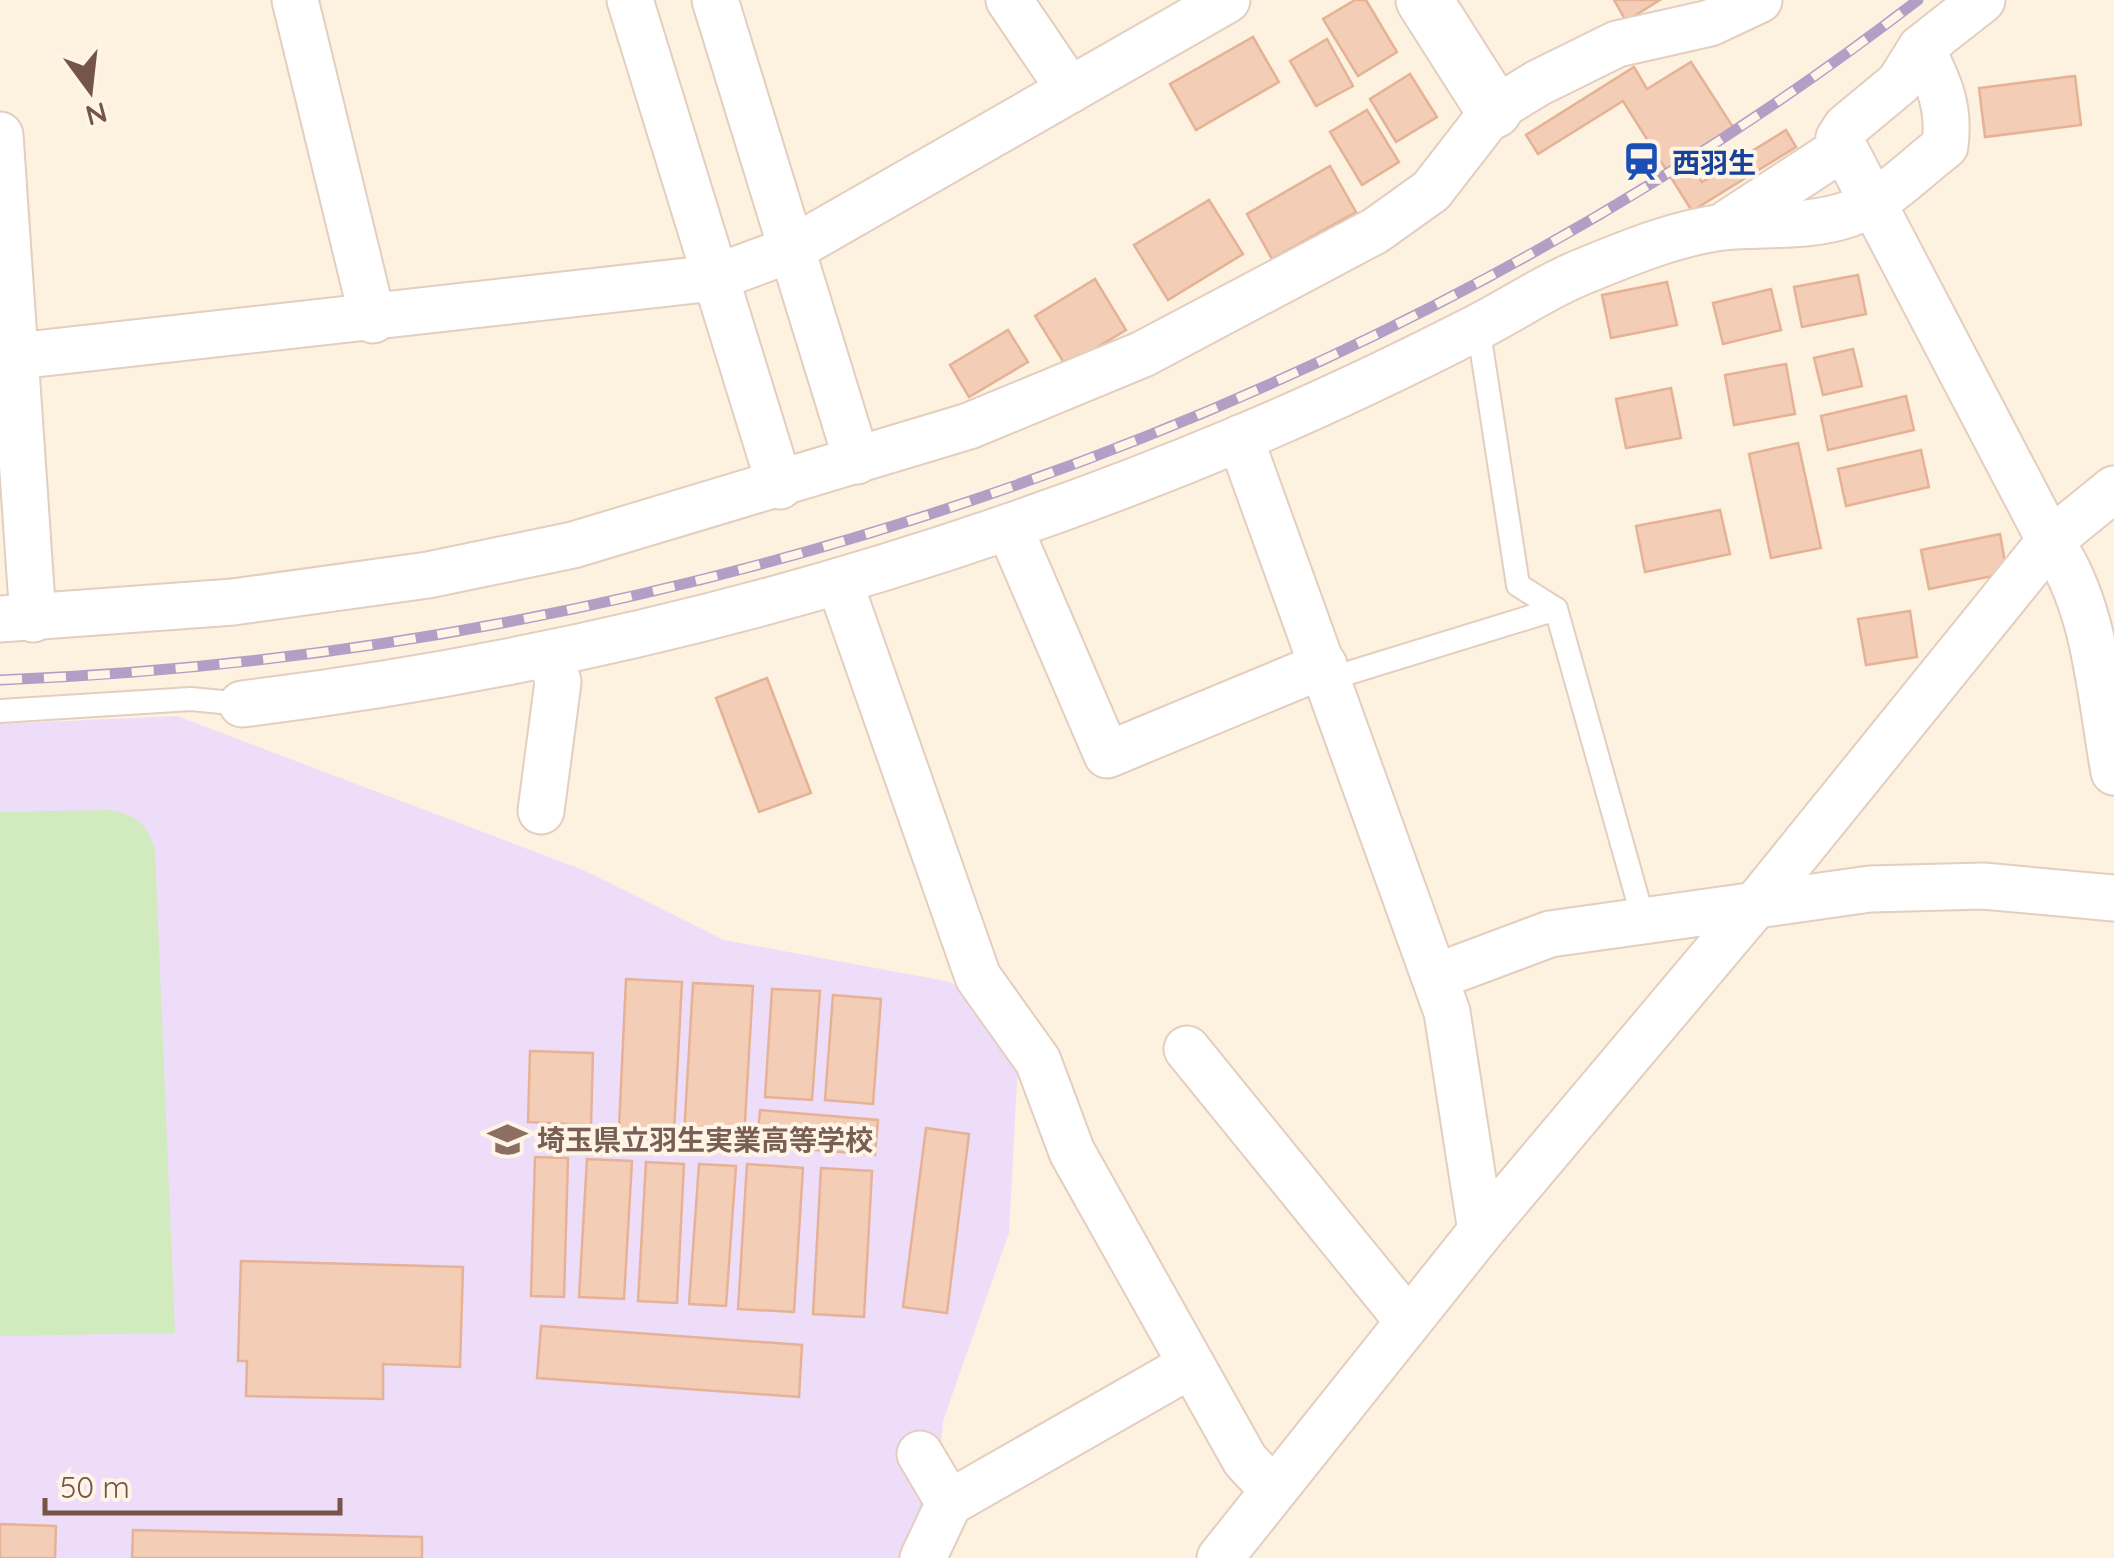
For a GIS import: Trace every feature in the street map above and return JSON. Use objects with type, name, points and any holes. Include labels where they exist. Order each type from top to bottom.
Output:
[{"type":"street","points":[[295,0],[373,320]]},
{"type":"street","points":[[630,0],[780,486]]},
{"type":"street","points":[[714,0],[857,461]]},
{"type":"street","points":[[1009,0],[1070,90]]},
{"type":"street","points":[[8,358],[373,320],[714,278],[792,249],[1227,0]]},
{"type":"street","points":[[1424,0],[1494,110]]},
{"type":"street","points":[[0,135],[16,619],[233,602],[428,575],[573,545],[780,486],[1060,390],[1298,274],[1406,212],[1431,190],[1494,110],[1617,44],[1710,22],[1760,0]]},
{"type":"street","points":[[1982,0],[1921,48],[1898,84],[1846,127],[1839,138],[1841,150],[1873,201],[2050,541],[2069,568],[2091,644],[2114,772]]},
{"type":"street","points":[[242,704],[551,656],[688,624],[839,581],[1008,527],[1240,438],[1478,326],[1580,272],[1657,244],[1719,228],[1829,220],[1873,201],[1946,146],[1949,116],[1944,93],[1921,48]]},
{"type":"street","points":[[1719,228],[1753,210],[1841,150]]},
{"type":"street","points":[[1240,438],[1447,1012],[1481,1231]]},
{"type":"street","points":[[1220,1558],[1272,1488],[1481,1231],[1753,908],[2050,541],[2114,489]]},
{"type":"street","points":[[1008,527],[1107,755],[1327,672]]},
{"type":"street","points":[[839,581],[893,724],[978,978],[1038,1062],[1072,1152],[1245,1460],[1272,1488]]},
{"type":"street","points":[[541,811],[558,682],[551,656]]},
{"type":"street","points":[[1434,977],[1550,934],[1870,889],[1946,887],[2114,898]]},
{"type":"street","points":[[1187,1049],[1408,1321]]},
{"type":"street","points":[[923,1558],[949,1503],[1192,1366]]},
{"type":"street","points":[[920,1454],[949,1503]]},
{"type":"lane","points":[[1478,326],[1518,586],[1556,609],[1644,922]]},
{"type":"lane","points":[[1327,672],[1556,609]]},
{"type":"lane","points":[[0,710],[190,698],[242,704]]},
{"type":"shaded area","name":"埼玉県立羽生実業高等学校","points":[[177,716],[583,870],[724,940],[951,982],[1019,1044],[1009,1233],[943,1421],[933,1558],[0,1558],[0,724]]},
{"type":"green space","points":[[111,810],[140,823],[155,851],[175,1333],[0,1336],[0,812]]},
{"type":"building","points":[[1355,0],[1366,0],[1397,52],[1358,76],[1323,19]]},
{"type":"building","points":[[1614,0],[1660,0],[1626,21]]},
{"type":"building","points":[[1253,37],[1279,82],[1196,130],[1170,84]]},
{"type":"building","points":[[1327,39],[1353,86],[1316,106],[1290,61]]},
{"type":"building","points":[[1691,62],[1733,127],[1686,157],[1702,182],[1786,130],[1796,147],[1692,211],[1623,101],[1538,154],[1526,135],[1634,67],[1647,89]]},
{"type":"building","points":[[1410,74],[1437,117],[1396,142],[1370,99]]},
{"type":"building","points":[[2075,76],[2081,125],[1985,137],[1979,88]]},
{"type":"building","points":[[1367,110],[1399,162],[1362,185],[1330,132]]},
{"type":"building","points":[[1330,166],[1356,212],[1272,259],[1247,214]]},
{"type":"building","points":[[1209,200],[1243,254],[1168,300],[1134,245]]},
{"type":"building","points":[[1858,275],[1866,314],[1802,327],[1794,287]]},
{"type":"building","points":[[1095,279],[1126,330],[1066,366],[1035,316]]},
{"type":"building","points":[[1667,282],[1677,325],[1611,338],[1602,295]]},
{"type":"building","points":[[1771,289],[1781,330],[1723,344],[1713,303]]},
{"type":"building","points":[[1008,330],[1028,362],[969,397],[950,365]]},
{"type":"building","points":[[1853,349],[1862,386],[1823,395],[1814,358]]},
{"type":"building","points":[[1786,364],[1795,414],[1734,425],[1725,375]]},
{"type":"building","points":[[1671,388],[1681,438],[1626,448],[1616,399]]},
{"type":"building","points":[[1906,396],[1914,430],[1828,450],[1821,416]]},
{"type":"building","points":[[1798,443],[1821,548],[1771,558],[1749,454]]},
{"type":"building","points":[[1921,450],[1929,487],[1846,506],[1838,469]]},
{"type":"building","points":[[1720,510],[1730,554],[1645,572],[1636,526]]},
{"type":"building","points":[[2000,534],[2007,573],[1929,589],[1921,550]]},
{"type":"building","points":[[1910,611],[1917,657],[1866,665],[1858,619]]},
{"type":"building","points":[[767,678],[811,793],[759,812],[716,698]]},
{"type":"building","points":[[626,979],[682,982],[674,1132],[619,1128]]},
{"type":"building","points":[[693,983],[753,986],[744,1138],[684,1134]]},
{"type":"building","points":[[772,989],[820,991],[812,1100],[765,1097]]},
{"type":"building","points":[[833,995],[881,999],[873,1104],[825,1100]]},
{"type":"building","points":[[530,1051],[593,1053],[591,1125],[528,1122]]},
{"type":"building","points":[[760,1110],[878,1120],[875,1155],[757,1145]]},
{"type":"building","points":[[926,1128],[969,1134],[947,1313],[903,1307]]},
{"type":"building","points":[[535,1157],[568,1158],[564,1297],[531,1296]]},
{"type":"building","points":[[587,1159],[632,1161],[624,1299],[579,1297]]},
{"type":"building","points":[[646,1162],[684,1164],[677,1303],[638,1301]]},
{"type":"building","points":[[699,1164],[736,1166],[726,1306],[689,1304]]},
{"type":"building","points":[[747,1164],[803,1168],[794,1312],[738,1309]]},
{"type":"building","points":[[821,1168],[872,1171],[864,1317],[813,1314]]},
{"type":"building","points":[[241,1261],[463,1267],[460,1367],[383,1364],[383,1399],[246,1396],[247,1361],[238,1361]]},
{"type":"building","points":[[541,1326],[802,1345],[799,1397],[537,1378]]},
{"type":"building","points":[[0,1524],[56,1526],[55,1558],[0,1558]]},
{"type":"building","points":[[133,1530],[422,1537],[422,1558],[132,1558]]},
{"type":"railway","points":[[0,680],[257,660],[512,621],[764,563],[1012,487],[1253,392],[1485,279],[1707,148],[1918,0]]},
{"type":"place","name":"西羽生","points":[[1642,162]]},
{"type":"place","name":"埼玉県立羽生実業高等学校","points":[[507,1139]]}]
